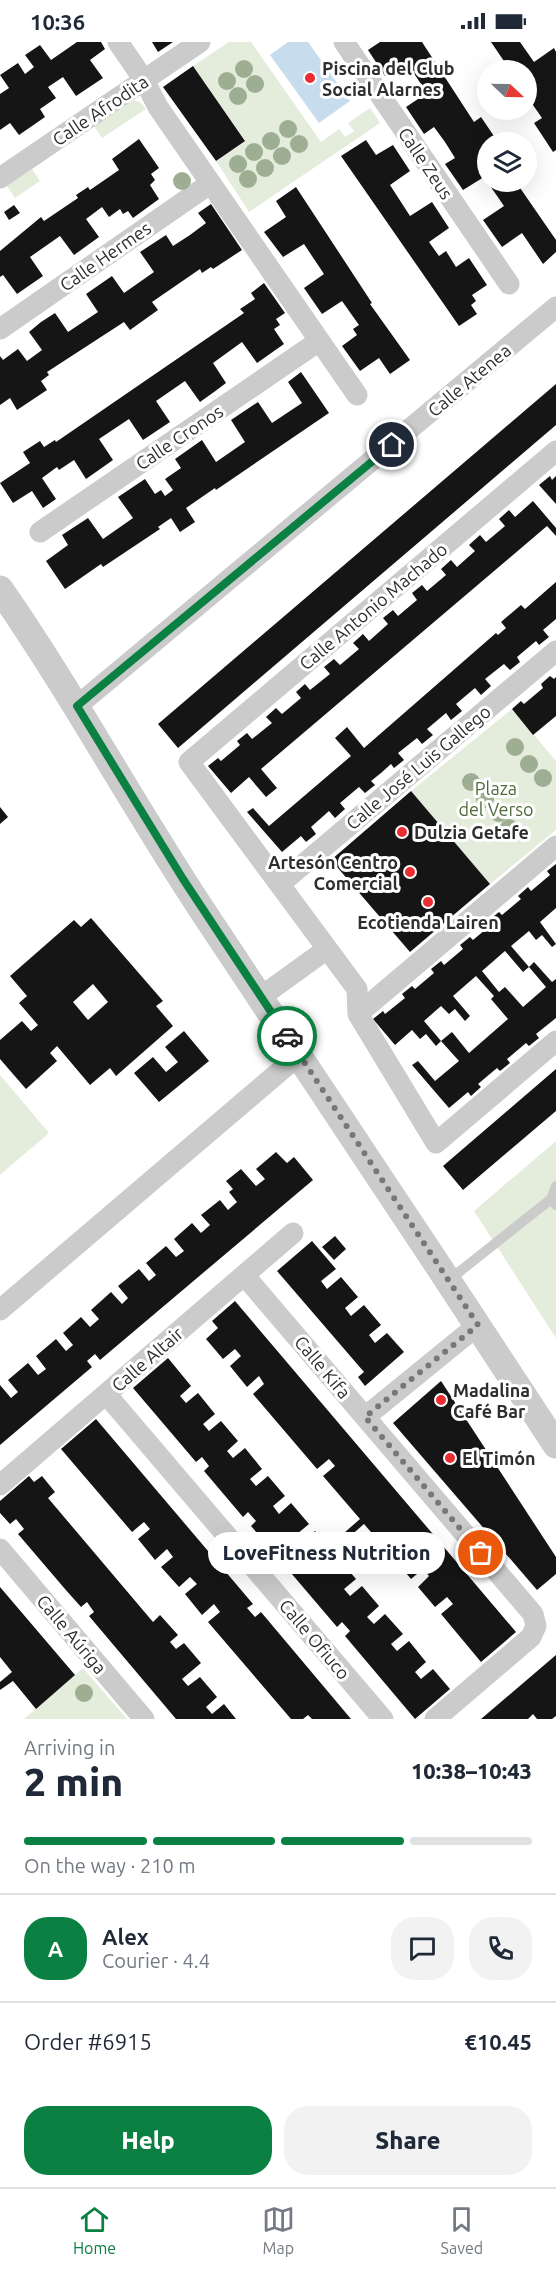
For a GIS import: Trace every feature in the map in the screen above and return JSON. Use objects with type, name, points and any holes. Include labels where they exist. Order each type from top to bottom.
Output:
[{"type":"street","points":[[118,42],[144,80],[158,107],[357,394]]},
{"type":"street","name":"Calle Afrodita","points":[[0,178],[200,42]]},
{"type":"street","name":"Calle Zeus","points":[[344,42],[509,284]]},
{"type":"street","name":"Calle Hermes","points":[[0,329],[211,183]]},
{"type":"street","name":"Calle Atenea","points":[[77,706],[556,307]]},
{"type":"street","name":"Calle Cronos","points":[[40,532],[319,341]]},
{"type":"street","name":"Calle Antonio Machado","points":[[280,884],[189,762],[556,451]]},
{"type":"street","points":[[0,589],[77,706],[188,887],[556,1445]]},
{"type":"street","name":"Calle José Luis Gallego","points":[[280,884],[556,651]]},
{"type":"street","points":[[358,1014],[556,846]]},
{"type":"street","points":[[280,884],[357,989],[358,1014],[436,1143],[556,1041]]},
{"type":"street","points":[[262,996],[327,949]]},
{"type":"street","points":[[0,1310],[299,1055]]},
{"type":"street","name":"Calle Altair","points":[[0,1485],[293,1233]]},
{"type":"street","name":"Calle Kifa","points":[[244,1275],[533,1614],[536,1626],[531,1637],[435,1719]]},
{"type":"street","points":[[365,1417],[478,1325]]},
{"type":"street","name":"Calle Ofiuco","points":[[106,1394],[383,1719]]},
{"type":"street","name":"Calle Aúriga","points":[[0,1549],[144,1719]]},
{"type":"lane","points":[[449,1280],[553,1202],[556,1186]]},
{"type":"green space","points":[[229,42],[251,42],[321,142],[339,129],[345,137],[354,131],[348,123],[370,108],[380,123],[249,212],[216,161],[245,140],[193,66]]},
{"type":"green space","points":[[133,100],[140,102],[146,109],[102,138],[94,126]]},
{"type":"green space","points":[[32,169],[40,181],[15,198],[7,186]]},
{"type":"green space","name":"Plaza del Verso","points":[[512,709],[556,761],[556,830],[490,884],[411,791]]},
{"type":"green space","points":[[0,1075],[49,1133],[0,1175]]},
{"type":"green space","points":[[556,1141],[556,1338],[474,1211]]},
{"type":"green space","points":[[83,1668],[127,1719],[24,1719]]},
{"type":"water","name":"Piscina del Club Social Alarnes","points":[[288,42],[308,42],[350,101],[319,123],[270,55]]},
{"type":"building","points":[[77,42],[101,42],[105,49],[90,60],[103,78],[76,96],[63,77],[48,87],[56,98],[40,109],[45,117],[19,135],[10,123],[0,130],[0,94],[9,88],[0,75],[18,63],[25,74],[34,67],[25,55],[40,45],[51,60]]},
{"type":"building","points":[[152,42],[173,42],[158,52]]},
{"type":"building","points":[[380,42],[422,42],[474,122],[483,120],[491,132],[477,132],[477,181],[463,190],[445,164],[455,158],[445,142],[434,127],[424,134],[406,107],[427,93],[407,63],[385,76],[368,50]]},
{"type":"building","points":[[491,42],[520,42],[533,60],[503,60]]},
{"type":"building","points":[[554,48],[556,52],[556,150],[553,152],[534,123],[542,118],[537,111],[537,60]]},
{"type":"building","points":[[193,66],[245,141],[216,161],[163,87]]},
{"type":"building","points":[[139,139],[159,168],[151,174],[155,180],[150,185],[159,199],[133,218],[128,211],[123,214],[120,209],[109,217],[102,207],[86,219],[99,237],[74,255],[60,236],[30,257],[43,276],[17,294],[3,275],[0,277],[0,251],[41,217],[44,221],[78,198],[76,195],[88,187],[90,190],[119,170],[112,159]]},
{"type":"building","points":[[366,140],[376,155],[393,145],[410,171],[390,185],[410,216],[432,202],[449,228],[429,242],[439,256],[446,251],[456,267],[469,258],[487,285],[472,295],[476,301],[471,305],[477,314],[459,326],[341,156]]},
{"type":"building","points":[[296,187],[372,303],[370,304],[410,360],[390,374],[379,358],[360,371],[342,346],[357,335],[353,329],[359,325],[342,301],[322,314],[304,288],[324,274],[304,244],[283,257],[264,232],[286,217],[276,201]]},
{"type":"building","points":[[494,192],[523,192],[556,240],[556,252],[543,264],[522,233],[502,247],[483,220],[504,206]]},
{"type":"building","points":[[211,204],[242,250],[213,269],[211,267],[202,273],[200,269],[152,302],[158,310],[130,330],[124,322],[47,372],[49,375],[41,381],[47,390],[17,410],[10,398],[0,405],[0,356],[3,360],[18,349],[27,361],[42,350],[29,332],[41,322],[55,313],[68,332],[98,312],[86,294],[112,276],[124,293],[154,272],[140,252],[166,235],[173,246],[190,235],[206,223],[198,213]]},
{"type":"building","points":[[14,205],[20,213],[9,220],[4,212]]},
{"type":"building","points":[[264,283],[285,313],[276,319],[280,325],[274,329],[284,344],[257,363],[242,342],[213,363],[226,383],[200,402],[185,381],[156,401],[170,422],[143,440],[129,419],[99,439],[113,460],[86,479],[74,460],[59,470],[57,467],[42,478],[56,499],[43,508],[32,491],[13,503],[0,483],[30,463],[23,452],[40,441],[44,447],[55,440],[56,442],[244,313],[240,309],[255,299],[251,293]]},
{"type":"building","points":[[301,372],[329,413],[186,508],[195,522],[180,532],[171,518],[158,527],[160,529],[103,567],[101,564],[65,589],[46,561],[68,545],[62,535],[88,518],[103,539],[133,518],[118,497],[145,479],[155,494],[161,490],[165,496],[173,490],[165,479],[181,468],[175,459],[202,440],[216,462],[245,442],[231,420],[258,402],[272,423],[302,403],[288,382]]},
{"type":"building","points":[[556,384],[556,425],[178,748],[158,724]]},
{"type":"building","points":[[550,476],[552,480],[556,476],[556,504],[539,485]]},
{"type":"building","points":[[533,501],[556,528],[556,536],[547,526],[261,769],[277,788],[266,797],[249,777],[231,793],[208,766],[218,758],[221,761],[240,745],[237,741],[247,733],[252,739],[272,723],[266,717],[276,708],[282,714],[301,698],[296,692],[305,684],[310,690],[330,674],[324,667],[334,659],[340,665],[359,649],[353,643],[363,634],[369,641],[388,624],[383,618],[393,610],[398,616],[417,600],[412,593],[422,585],[427,591],[446,575],[441,569],[451,560],[457,567],[475,551],[469,545],[480,535],[486,542],[505,526],[499,519],[509,510],[515,517]]},
{"type":"building","points":[[556,582],[556,619],[543,630],[549,637],[539,645],[536,641],[517,657],[520,662],[510,670],[504,664],[485,679],[491,686],[481,695],[475,688],[456,704],[462,711],[451,720],[446,713],[427,729],[433,735],[422,744],[417,738],[398,753],[404,760],[394,768],[391,764],[371,781],[375,785],[365,793],[359,787],[340,803],[345,809],[335,818],[329,811],[311,827],[316,834],[306,842],[301,836],[282,852],[247,812],[253,808],[269,826],[351,756],[335,738],[347,727],[364,748],[496,633],[498,635],[506,628],[501,622],[521,605],[525,609]]},
{"type":"building","points":[[550,676],[554,679],[556,677],[556,716],[533,735],[512,709],[521,701],[524,704],[543,688],[541,684]]},
{"type":"building","name":"Artesón Centro Comercial","points":[[411,791],[490,884],[410,952],[331,860]]},
{"type":"building","points":[[0,807],[8,817],[0,824]]},
{"type":"building","points":[[556,864],[556,908],[540,922],[556,944],[552,947],[542,935],[536,940],[529,931],[511,946],[529,967],[534,962],[552,982],[556,979],[556,1018],[536,1034],[539,1038],[529,1046],[526,1043],[507,1059],[510,1063],[500,1071],[497,1068],[478,1084],[481,1087],[471,1096],[468,1092],[449,1108],[412,1065],[418,1061],[435,1081],[459,1061],[441,1041],[436,1046],[426,1034],[420,1039],[412,1030],[395,1045],[373,1019],[383,1011],[385,1014],[405,998],[402,994],[412,986],[415,989],[434,973],[431,969],[441,961],[444,965],[463,949],[460,945],[470,937],[473,940],[492,924],[489,920],[499,912],[502,915],[521,899],[518,896],[528,887],[531,891],[550,875],[547,871]],"holes":[[[505,951],[523,972],[529,967],[546,987],[523,1007],[505,987],[499,992],[482,971]],[[476,976],[494,996],[491,999],[508,1019],[469,1053],[452,1032],[441,1041],[424,1021],[441,1006],[449,1014],[455,1009],[465,1021],[470,1016],[453,996]]]},
{"type":"building","points":[[91,918],[163,1001],[156,1006],[173,1026],[116,1076],[110,1068],[90,1085],[57,1046],[50,1053],[57,1061],[26,1089],[0,1059],[0,1040],[22,1021],[31,1031],[38,1025],[19,1003],[27,996],[10,976],[74,920],[81,927]],"holes":[[[93,984],[108,1002],[88,1020],[73,1002]]]},
{"type":"building","points":[[184,1031],[209,1061],[159,1102],[134,1073],[153,1057],[166,1072],[178,1062],[165,1047]]},
{"type":"building","points":[[556,1069],[556,1111],[463,1190],[443,1166]]},
{"type":"building","points":[[276,1152],[287,1163],[294,1157],[313,1180],[100,1360],[95,1354],[87,1361],[92,1367],[0,1445],[0,1385],[11,1398],[18,1392],[8,1380],[28,1363],[38,1375],[46,1369],[36,1356],[56,1339],[66,1351],[73,1345],[63,1333],[81,1317],[90,1327],[99,1319],[91,1310],[111,1292],[122,1304],[128,1298],[118,1286],[139,1269],[149,1281],[156,1275],[146,1263],[166,1246],[176,1257],[184,1251],[174,1239],[192,1223],[201,1233],[210,1225],[201,1215],[220,1200],[228,1210],[237,1202],[229,1192],[233,1189],[226,1181],[241,1169],[256,1186],[265,1179],[256,1169]]},
{"type":"building","points":[[335,1236],[346,1249],[334,1260],[322,1247]]},
{"type":"building","points":[[312,1241],[336,1269],[321,1281],[327,1289],[341,1277],[358,1297],[345,1308],[351,1316],[364,1305],[381,1325],[369,1335],[375,1343],[387,1333],[404,1352],[365,1386],[358,1377],[364,1372],[277,1271]]},
{"type":"building","points":[[235,1301],[516,1632],[481,1662],[441,1614],[453,1604],[447,1597],[435,1607],[418,1587],[429,1576],[423,1569],[411,1579],[394,1559],[406,1549],[400,1542],[377,1560],[373,1554],[383,1546],[364,1524],[348,1538],[344,1533],[360,1519],[323,1476],[335,1466],[329,1459],[317,1469],[253,1394],[264,1384],[259,1376],[247,1387],[230,1366],[241,1356],[235,1349],[223,1359],[206,1339],[218,1328],[212,1321]]},
{"type":"building","points":[[168,1358],[191,1386],[180,1396],[186,1403],[198,1393],[215,1414],[203,1424],[209,1431],[221,1421],[238,1441],[227,1451],[233,1458],[245,1448],[262,1469],[250,1479],[256,1486],[268,1476],[285,1496],[273,1506],[279,1514],[291,1503],[309,1524],[297,1534],[303,1541],[315,1531],[332,1551],[320,1561],[327,1569],[338,1558],[356,1579],[344,1589],[350,1596],[362,1586],[379,1606],[367,1617],[374,1624],[385,1614],[403,1634],[391,1644],[397,1651],[409,1641],[426,1662],[415,1672],[421,1679],[433,1669],[450,1689],[415,1719],[345,1636],[350,1631],[342,1622],[337,1627],[251,1526],[256,1521],[248,1512],[243,1517],[204,1471],[209,1466],[202,1457],[196,1462],[133,1388]]},
{"type":"building","points":[[441,1381],[556,1557],[556,1574],[537,1590],[393,1423]]},
{"type":"building","points":[[96,1419],[253,1604],[247,1608],[255,1617],[261,1612],[351,1719],[312,1719],[308,1715],[303,1719],[291,1719],[208,1622],[220,1612],[214,1604],[202,1615],[185,1594],[197,1584],[190,1577],[179,1587],[161,1567],[173,1557],[167,1549],[155,1560],[138,1539],[150,1529],[144,1522],[132,1532],[61,1449]]},
{"type":"building","points":[[29,1476],[34,1482],[42,1476],[55,1492],[48,1498],[153,1622],[160,1615],[178,1635],[170,1642],[176,1649],[184,1643],[201,1663],[182,1679],[188,1686],[200,1677],[217,1697],[206,1707],[212,1714],[224,1704],[236,1719],[176,1719],[89,1616],[94,1612],[87,1602],[81,1607],[18,1534],[24,1529],[16,1519],[10,1524],[0,1513],[0,1501]]},
{"type":"building","points":[[0,1587],[75,1675],[36,1709],[13,1681],[0,1690],[0,1682],[12,1672],[0,1657]]},
{"type":"building","points":[[556,1655],[556,1716],[552,1719],[537,1719],[533,1714],[528,1719],[481,1719]]},
{"type":"way so far","points":[[287,1036],[478,1325],[365,1417],[481,1553]]},
{"type":"place","name":"Piscina del Club Social Alarnes","points":[[310,78]]},
{"type":"place","name":"Dulzia Getafe","points":[[402,832]]},
{"type":"place","name":"Artesón Centro Comercial","points":[[410,872]]},
{"type":"place","name":"Ecotienda Lairen","points":[[428,902]]},
{"type":"place","name":"Madalina Café Bar","points":[[441,1400]]},
{"type":"place","name":"El Timón","points":[[450,1458]]},
{"type":"place","name":"LoveFitness Nutrition","points":[[481,1553]]},
{"type":"route","points":[[287,1036],[202,910],[77,706],[392,445]]}]
